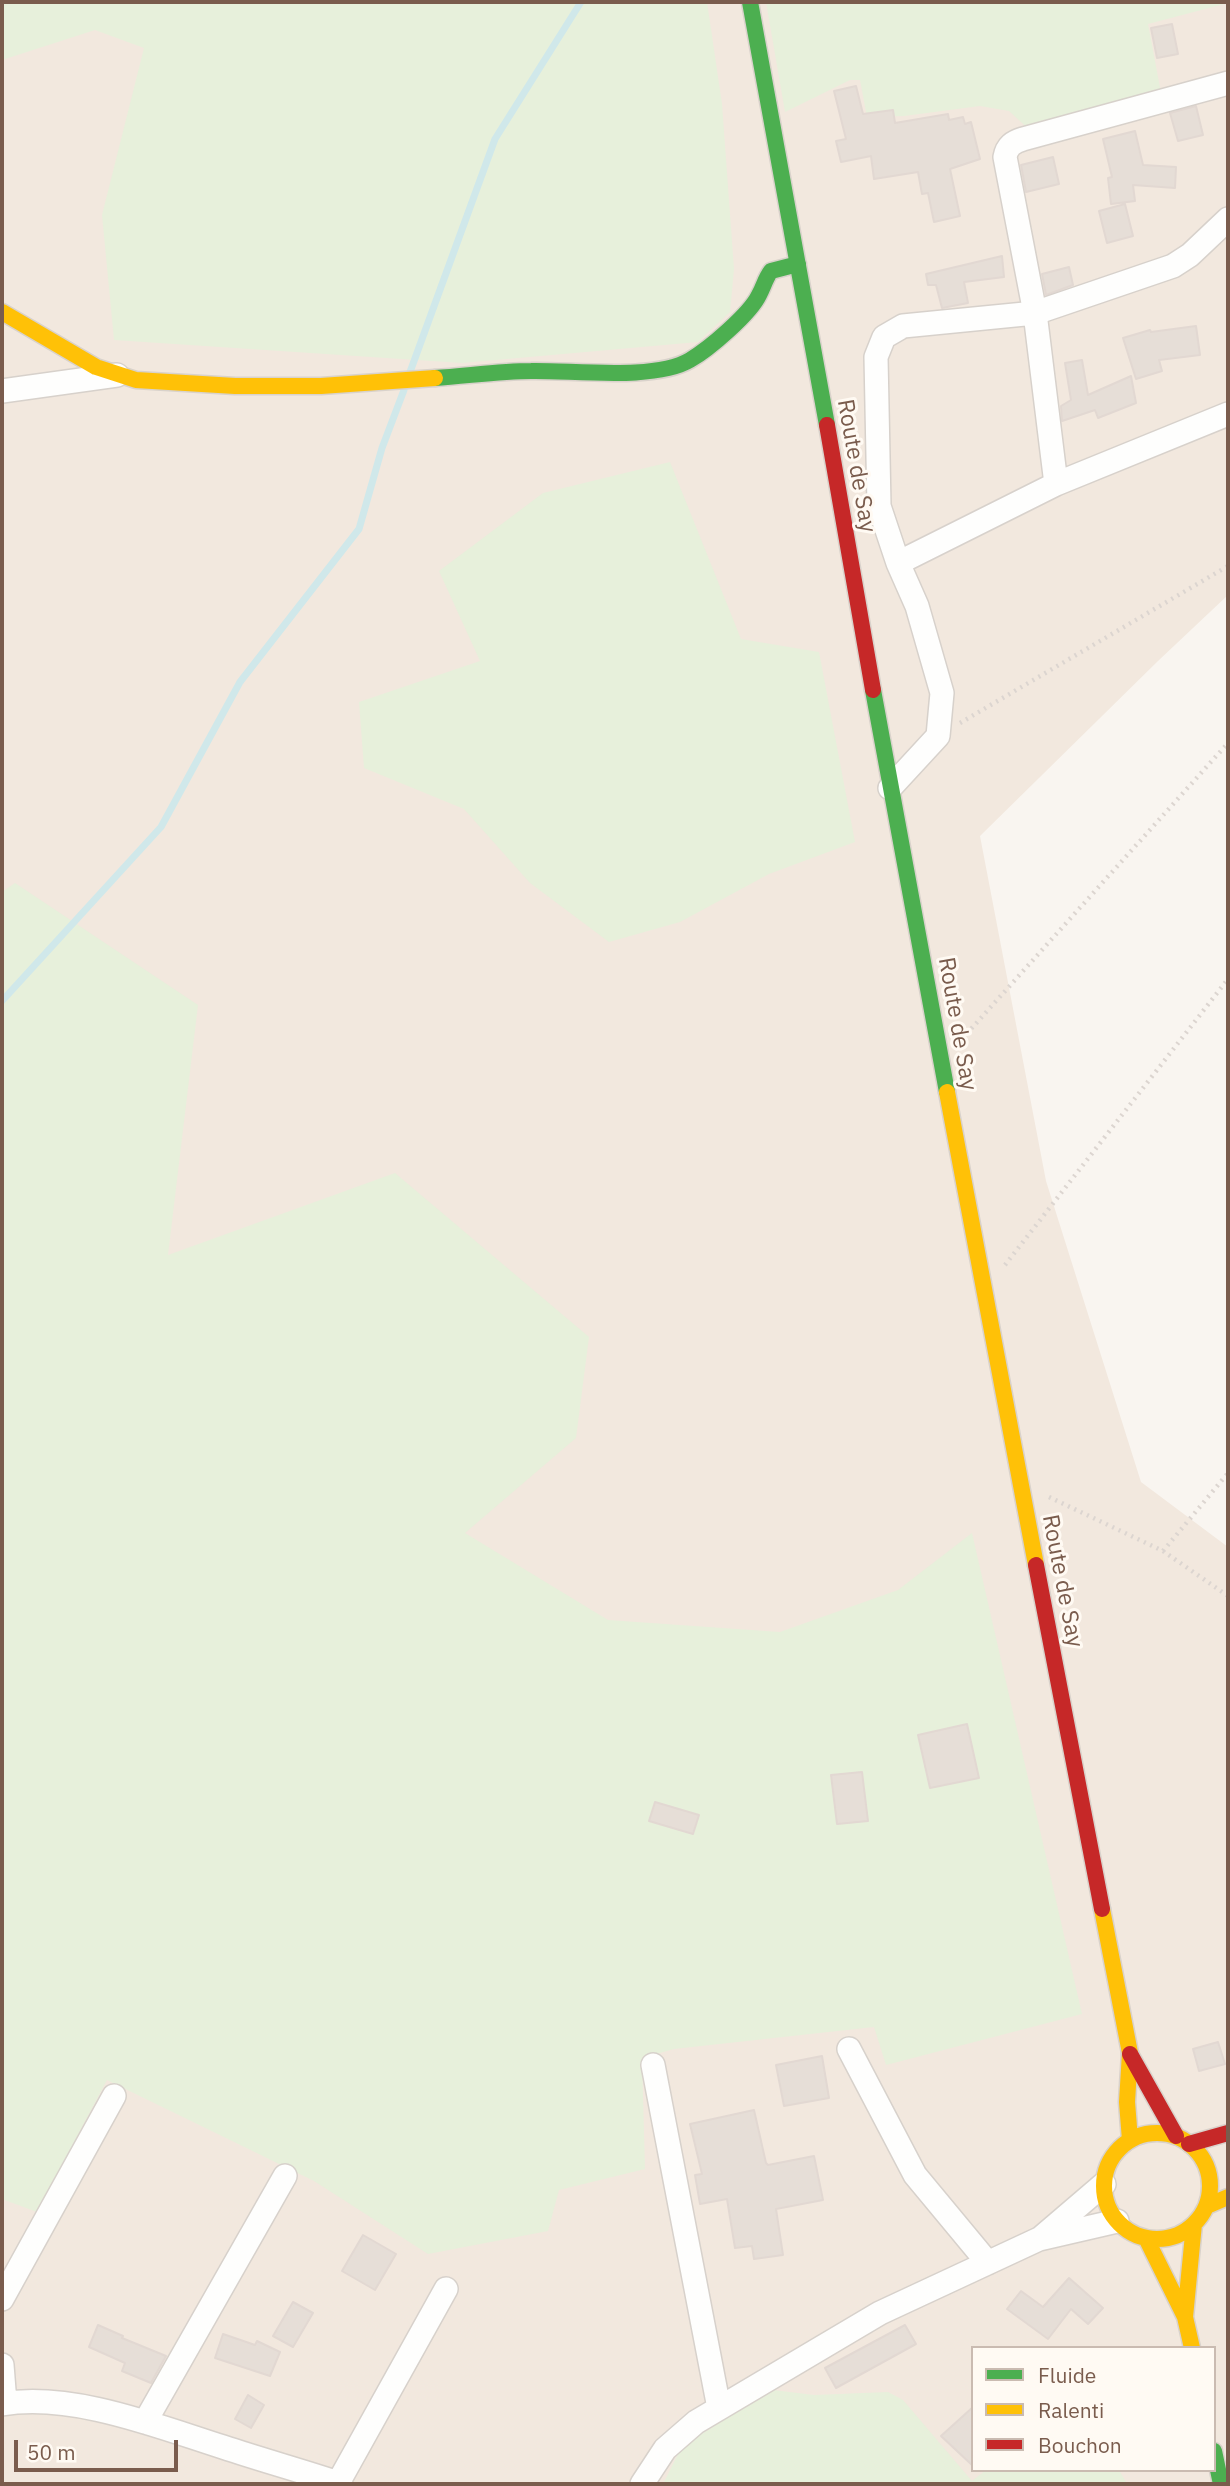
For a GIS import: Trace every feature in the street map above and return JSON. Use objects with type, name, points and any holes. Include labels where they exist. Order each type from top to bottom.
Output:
[{"type":"main road","name":"Route de Say","points":[[750,2],[790,204],[798,264],[940,1062],[1130,2053],[1127,2102],[1130,2140]]},
{"type":"main road","points":[[2,312],[96,367],[136,380],[235,386],[321,386],[531,371],[592,373],[663,370],[689,361],[730,328],[759,296],[771,271],[798,264]]},
{"type":"main road","name":"Route de Say","points":[[1130,2053],[1182,2140]]},
{"type":"main road","points":[[1160,2133],[1182,2140],[1199,2154],[1206,2166],[1210,2193],[1206,2206],[1194,2224],[1172,2237],[1146,2238],[1126,2229],[1110,2210],[1105,2198],[1106,2171],[1112,2159],[1130,2140],[1145,2134],[1160,2133]]},
{"type":"main road","points":[[1182,2140],[1228,2133]]},
{"type":"main road","points":[[1206,2206],[1228,2197]]},
{"type":"main road","points":[[1185,2317],[1194,2224]]},
{"type":"main road","points":[[1146,2238],[1185,2317],[1192,2346]]},
{"type":"main road","points":[[1216,2459],[1222,2484]]},
{"type":"street","points":[[1056,484],[1035,313],[1005,157],[1009,146],[1023,139],[1228,83]]},
{"type":"street","points":[[891,788],[938,736],[943,693],[918,606],[898,563],[879,506],[876,357],[884,337],[904,326],[1035,313],[1173,266],[1190,255],[1228,219]]},
{"type":"street","points":[[2,391],[118,375]]},
{"type":"street","points":[[898,563],[1056,484],[1228,414]]},
{"type":"street","points":[[849,2049],[915,2175],[988,2263]]},
{"type":"street","points":[[653,2065],[719,2408]]},
{"type":"street","points":[[2,2299],[114,2096]]},
{"type":"street","points":[[145,2422],[285,2176]]},
{"type":"street","points":[[1039,2239],[1104,2184]]},
{"type":"street","points":[[642,2484],[665,2449],[696,2421],[880,2313],[1039,2239],[1118,2221]]},
{"type":"street","points":[[2,2365],[3,2404],[36,2402],[89,2408],[145,2422],[306,2479],[340,2484],[446,2289]]},
{"type":"path","points":[[938,736],[1228,566]]},
{"type":"path","points":[[940,1062],[1228,743]]},
{"type":"path","points":[[983,1293],[1228,979]]},
{"type":"path","points":[[1163,1551],[1228,1473]]},
{"type":"path","points":[[1020,1483],[1163,1551],[1228,1596]]},
{"type":"shaded area","points":[[2,2],[1228,2],[1228,595],[980,836],[1046,1181],[1141,1482],[1228,1547],[1228,2484],[2,2484]]},
{"type":"green space","points":[[2,2],[707,2],[722,104],[734,269],[730,312],[698,342],[462,363],[114,340],[102,215],[144,48],[95,30],[2,60]]},
{"type":"green space","points":[[766,2],[1228,3],[1148,24],[1162,98],[1033,133],[1009,111],[980,106],[904,116],[867,117],[860,80],[850,80],[785,112]]},
{"type":"green space","points":[[670,462],[741,639],[819,652],[855,842],[769,874],[680,922],[609,942],[530,883],[464,809],[364,768],[359,702],[480,661],[439,571],[543,493]]},
{"type":"green space","points":[[15,883],[198,1005],[168,1255],[395,1173],[589,1337],[576,1438],[465,1533],[608,1620],[780,1632],[898,1590],[972,1533],[1082,2014],[886,2065],[874,2027],[674,2049],[642,2058],[645,2169],[559,2190],[548,2231],[428,2254],[314,2181],[107,2080],[37,2212],[2,2199],[2,892]]},
{"type":"green space","points":[[773,2390],[814,2395],[888,2392],[903,2400],[972,2481],[983,2472],[1120,2472],[1127,2484],[663,2484],[682,2446]]},
{"type":"building","points":[[1172,24],[1178,54],[1157,58],[1151,28]]},
{"type":"building","points":[[856,86],[863,114],[893,110],[895,123],[948,114],[949,120],[963,117],[965,124],[971,122],[980,159],[950,169],[960,216],[934,222],[928,193],[922,194],[918,172],[874,179],[871,156],[841,162],[836,141],[846,139],[834,91]]},
{"type":"building","points":[[1196,106],[1203,135],[1178,141],[1170,113]]},
{"type":"building","points":[[1135,131],[1143,165],[1176,167],[1175,188],[1133,185],[1135,201],[1111,204],[1108,178],[1112,177],[1103,139]]},
{"type":"building","points":[[1053,157],[1059,184],[1026,192],[1021,165]]},
{"type":"building","points":[[1125,204],[1133,236],[1107,243],[1099,211]]},
{"type":"building","points":[[1002,256],[1004,277],[964,282],[968,303],[942,308],[936,285],[928,285],[926,274]]},
{"type":"building","points":[[1069,267],[1073,285],[1046,295],[1042,274]]},
{"type":"building","points":[[1196,326],[1200,355],[1159,360],[1162,371],[1136,379],[1123,338],[1150,330]]},
{"type":"building","points":[[1082,360],[1088,395],[1131,376],[1136,403],[1098,418],[1095,410],[1062,421],[1061,406],[1071,400],[1065,363]]},
{"type":"building","points":[[967,1724],[979,1778],[930,1788],[918,1735]]},
{"type":"building","points":[[862,1772],[868,1821],[837,1824],[831,1775]]},
{"type":"building","points":[[655,1802],[699,1815],[693,1834],[649,1821]]},
{"type":"building","points":[[1218,2042],[1225,2064],[1199,2071],[1193,2049]]},
{"type":"building","points":[[822,2056],[829,2098],[784,2106],[776,2065]]},
{"type":"building","points":[[754,2110],[766,2163],[768,2165],[814,2156],[823,2200],[776,2209],[783,2255],[754,2259],[752,2246],[735,2248],[727,2199],[700,2204],[695,2175],[702,2174],[690,2124]]},
{"type":"building","points":[[363,2235],[396,2254],[375,2290],[342,2271]]},
{"type":"building","points":[[1069,2278],[1103,2308],[1088,2324],[1071,2309],[1048,2339],[1007,2309],[1021,2291],[1043,2307]]},
{"type":"building","points":[[293,2302],[313,2313],[293,2347],[273,2336]]},
{"type":"building","points":[[98,2325],[166,2356],[151,2383],[122,2371],[125,2363],[89,2347]]},
{"type":"building","points":[[905,2325],[916,2344],[836,2388],[825,2368]]},
{"type":"building","points":[[223,2334],[255,2345],[257,2341],[280,2352],[270,2376],[215,2358]]},
{"type":"building","points":[[248,2395],[264,2405],[251,2428],[235,2419]]},
{"type":"building","points":[[971,2409],[971,2464],[941,2436]]},
{"type":"waterway","points":[[410,372],[495,139],[581,2]]},
{"type":"waterway","points":[[2,1001],[161,827],[240,682],[359,529],[382,448],[404,390]]},
{"type":"traffic: fast","points":[[750,2],[827,425]]},
{"type":"traffic: fast","points":[[435,378],[519,371],[635,372],[675,366],[698,355],[738,321],[754,303],[771,271],[798,264]]},
{"type":"traffic: fast","points":[[873,690],[947,1092]]},
{"type":"traffic: fast","points":[[1216,2460],[1221,2484]]},
{"type":"traffic: slow","points":[[2,312],[96,367],[136,380],[235,386],[321,386],[435,378]]},
{"type":"traffic: slow","points":[[947,1092],[1036,1565]]},
{"type":"traffic: slow","points":[[1102,1909],[1130,2053],[1127,2102],[1130,2140]]},
{"type":"traffic: slow","points":[[1157,2133],[1177,2137],[1194,2149],[1206,2166],[1210,2186],[1206,2206],[1194,2223],[1177,2235],[1157,2239],[1137,2235],[1120,2223],[1108,2206],[1104,2186],[1108,2166],[1120,2149],[1137,2137],[1157,2133]]},
{"type":"traffic: slow","points":[[1207,2206],[1228,2197]]},
{"type":"traffic: slow","points":[[1192,2346],[1185,2317],[1194,2224]]},
{"type":"traffic: slow","points":[[1146,2238],[1185,2317]]},
{"type":"traffic: jam","points":[[827,425],[873,690]]},
{"type":"traffic: jam","points":[[1036,1565],[1102,1909]]},
{"type":"traffic: jam","points":[[1130,2054],[1176,2136]]},
{"type":"traffic: jam","points":[[1189,2144],[1228,2133]]}]
